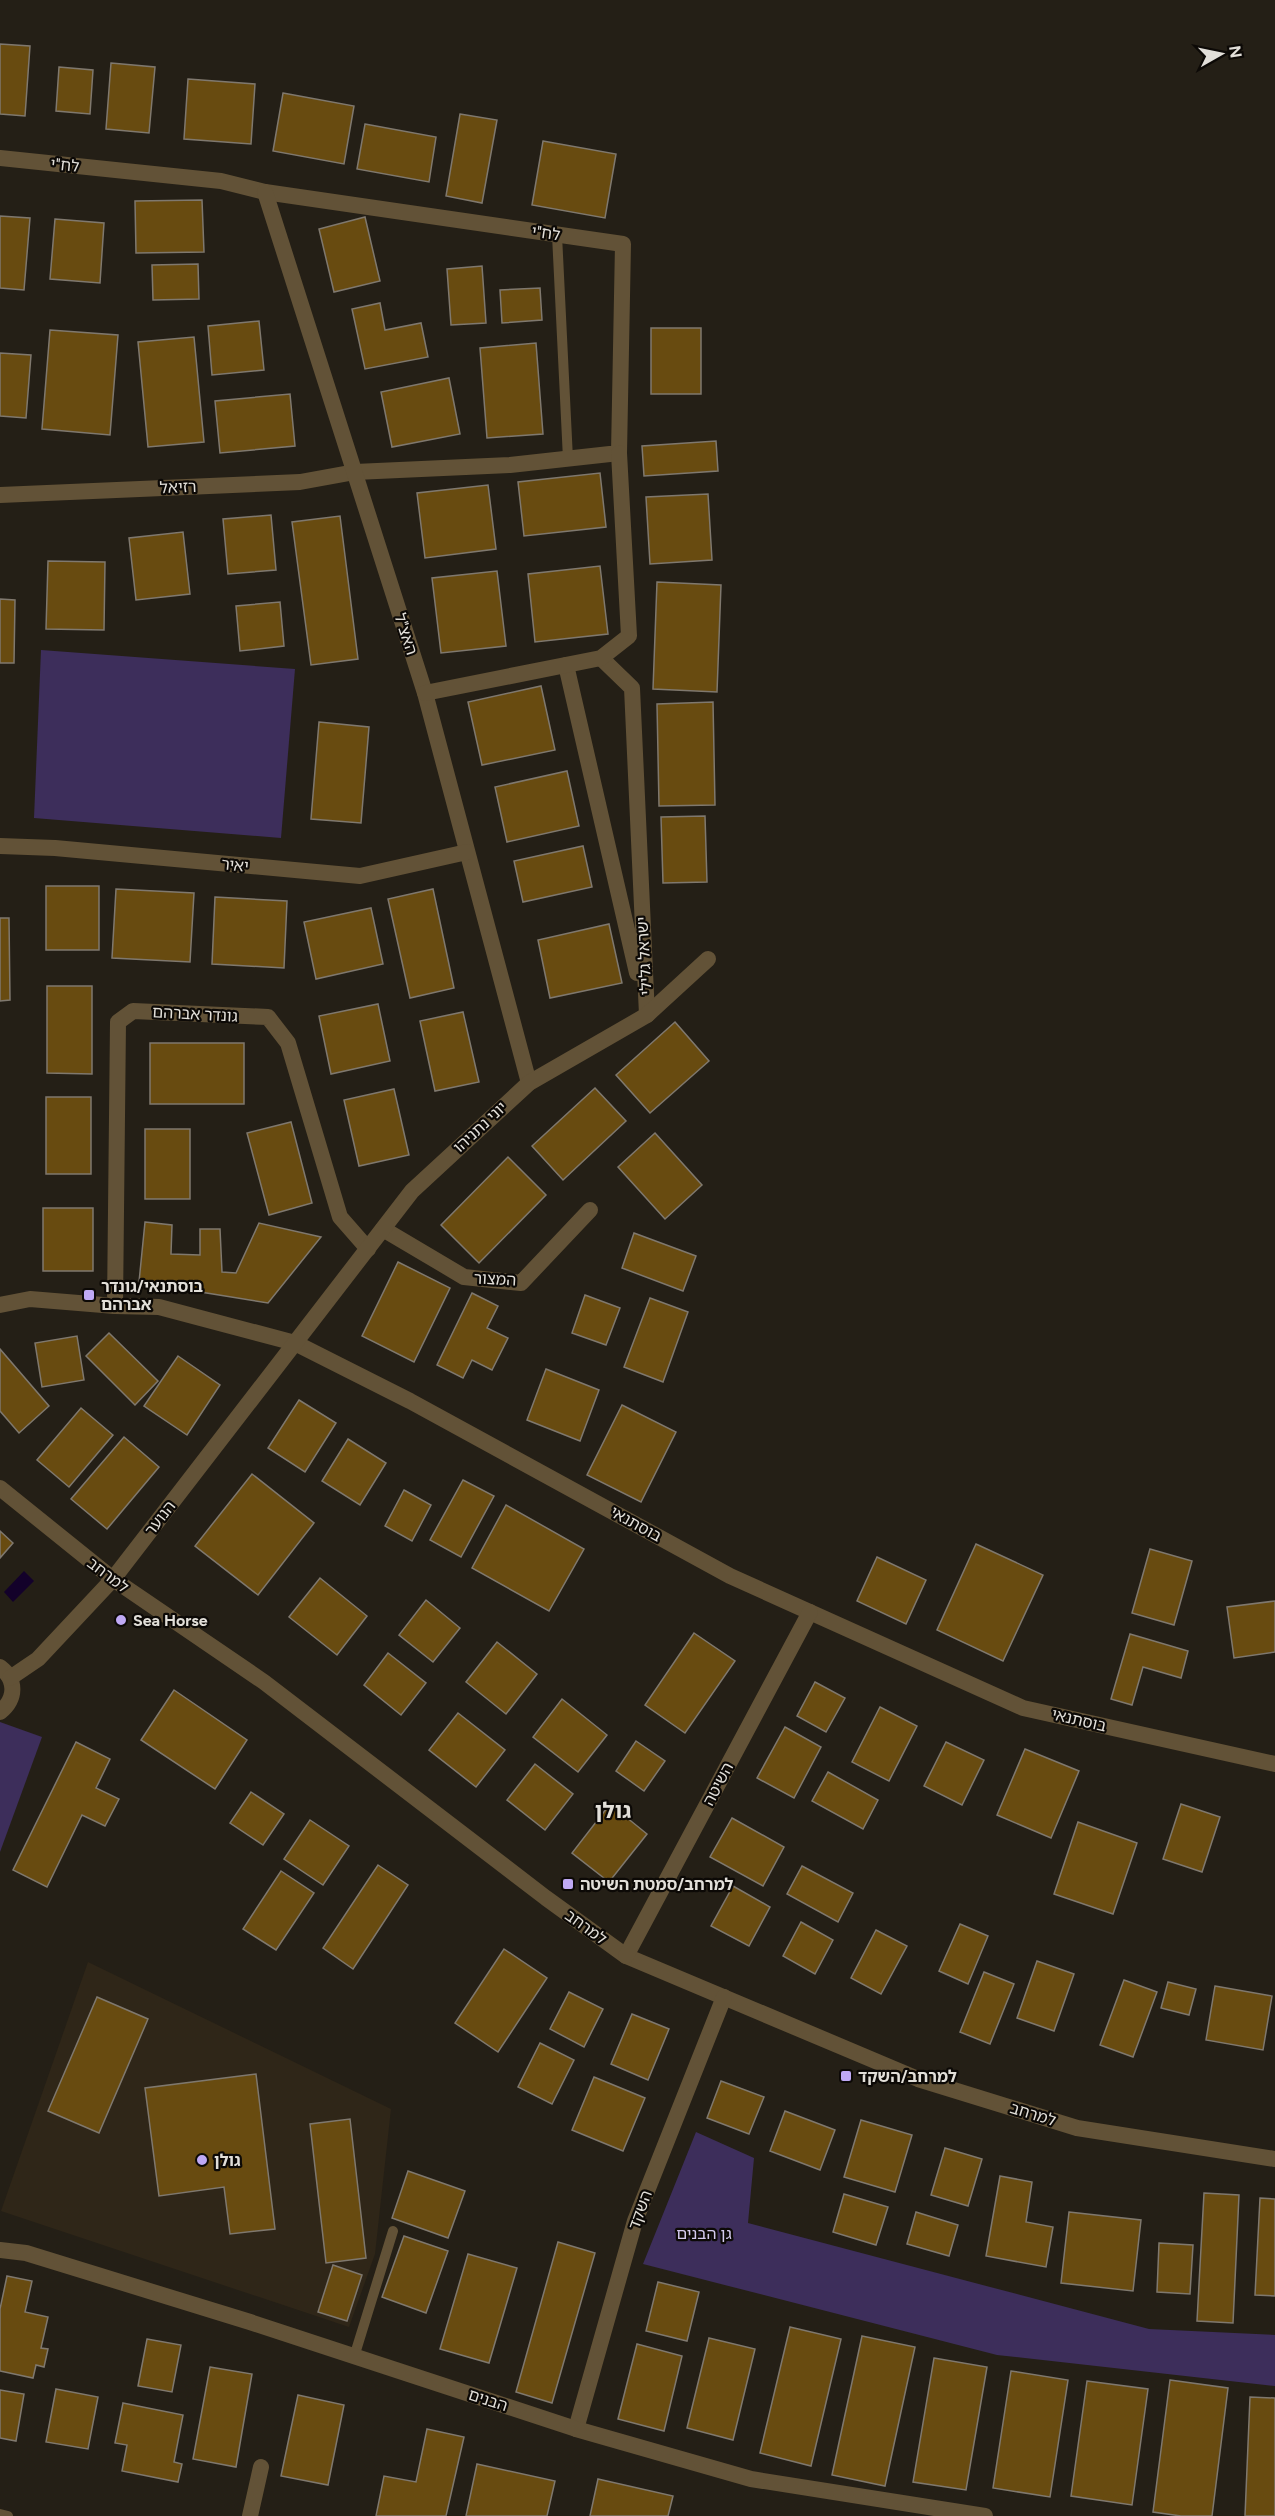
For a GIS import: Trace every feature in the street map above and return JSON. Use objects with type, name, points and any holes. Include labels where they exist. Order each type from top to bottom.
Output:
[{"type":"street","name":"לח\"י","points":[[0,158],[221,181],[265,192],[623,244],[619,453]]},
{"type":"street","name":"האצ\"ל","points":[[265,192],[425,693],[529,1083]]},
{"type":"street","points":[[355,472],[510,465],[619,453],[629,636],[601,658],[425,693]]},
{"type":"street","name":"רזיאל","points":[[0,495],[300,482],[355,472]]},
{"type":"street","name":"ישראל גלילי","points":[[601,658],[632,688],[647,1015]]},
{"type":"street","name":"ישראל גלילי","points":[[566,665],[647,1015]]},
{"type":"street","name":"יאיר","points":[[0,846],[55,848],[360,876],[467,852]]},
{"type":"street","name":"יוני נתניהו","points":[[295,1343],[412,1191],[529,1083],[647,1015],[708,959]]},
{"type":"street","name":"גונדר אברהם","points":[[115,1306],[118,1022],[133,1011],[268,1017],[288,1043],[340,1217],[368,1249]]},
{"type":"street","name":"המצור","points":[[383,1229],[464,1277],[521,1283],[590,1210]]},
{"type":"street","name":"בוסתנאי","points":[[0,1305],[30,1299],[159,1307],[295,1343],[410,1401],[730,1576],[1023,1708],[1275,1764]]},
{"type":"street","name":"הנוער","points":[[0,1712],[12,1696],[5,1673],[38,1659],[113,1579],[295,1343]]},
{"type":"street","name":"למרחב","points":[[0,1488],[113,1579],[264,1682],[546,1898],[626,1956],[918,2079],[1077,2128],[1275,2159]]},
{"type":"street","name":"השיטה","points":[[626,1956],[810,1612]]},
{"type":"street","name":"השקד","points":[[576,2429],[635,2221],[724,1997]]},
{"type":"street","name":"הבנים","points":[[0,2250],[26,2253],[576,2429],[751,2479],[985,2516]]},
{"type":"street","points":[[250,2516],[261,2467]]},
{"type":"lane","points":[[557,235],[568,459]]},
{"type":"lane","points":[[354,2357],[393,2231]]},
{"type":"lane","points":[[0,2514],[8,2516]]},
{"type":"shaded area","points":[[24,1571],[34,1581],[13,1602],[4,1592]]},
{"type":"shaded area","name":"גולן","points":[[88,1962],[391,2109],[375,2254],[349,2327],[1,2211]]},
{"type":"green space","points":[[41,650],[295,669],[281,838],[34,818]]},
{"type":"green space","points":[[0,1722],[42,1737],[0,1852]]},
{"type":"green space","name":"גן הבנים","points":[[696,2132],[754,2158],[748,2223],[1149,2329],[1275,2335],[1275,2386],[997,2355],[643,2264]]},
{"type":"building","points":[[0,44],[30,46],[25,116],[0,114]]},
{"type":"building","points":[[111,63],[155,67],[149,133],[106,129]]},
{"type":"building","points":[[59,67],[93,70],[90,114],[56,111]]},
{"type":"building","points":[[188,79],[255,84],[251,144],[184,139]]},
{"type":"building","points":[[283,93],[354,106],[344,164],[273,151]]},
{"type":"building","points":[[460,114],[497,120],[482,203],[446,196]]},
{"type":"building","points":[[365,124],[436,137],[429,182],[357,169]]},
{"type":"building","points":[[543,141],[616,154],[605,218],[532,205]]},
{"type":"building","points":[[202,200],[204,252],[136,253],[135,201]]},
{"type":"building","points":[[0,216],[30,218],[24,290],[0,288]]},
{"type":"building","points":[[365,217],[380,281],[334,292],[319,229]]},
{"type":"building","points":[[55,219],[104,223],[100,283],[50,279]]},
{"type":"building","points":[[198,264],[199,299],[153,300],[152,265]]},
{"type":"building","points":[[482,266],[486,323],[451,325],[447,269]]},
{"type":"building","points":[[540,288],[542,320],[502,323],[500,290]]},
{"type":"building","points":[[380,303],[385,330],[421,323],[428,357],[365,369],[352,309]]},
{"type":"building","points":[[259,321],[264,370],[212,375],[208,326]]},
{"type":"building","points":[[651,328],[701,328],[701,394],[651,394]]},
{"type":"building","points":[[50,330],[118,335],[110,435],[42,429]]},
{"type":"building","points":[[194,337],[204,442],[148,447],[138,342]]},
{"type":"building","points":[[536,343],[543,434],[487,438],[480,348]]},
{"type":"building","points":[[0,353],[31,355],[26,418],[0,416]]},
{"type":"building","points":[[449,378],[460,434],[392,447],[381,392]]},
{"type":"building","points":[[290,394],[295,446],[220,453],[215,401]]},
{"type":"building","points":[[716,441],[718,471],[644,476],[642,446]]},
{"type":"building","points":[[600,473],[606,527],[524,536],[518,482]]},
{"type":"building","points":[[488,485],[496,549],[425,558],[417,493]]},
{"type":"building","points":[[708,494],[712,560],[650,564],[646,497]]},
{"type":"building","points":[[271,515],[276,570],[228,574],[223,519]]},
{"type":"building","points":[[340,516],[358,659],[311,665],[292,522]]},
{"type":"building","points":[[183,532],[190,594],[136,600],[129,538]]},
{"type":"building","points":[[48,561],[105,562],[104,630],[46,629]]},
{"type":"building","points":[[600,566],[608,634],[535,642],[528,574]]},
{"type":"building","points":[[497,571],[506,646],[441,653],[432,578]]},
{"type":"building","points":[[657,582],[721,585],[717,692],[653,689]]},
{"type":"building","points":[[0,599],[15,600],[14,663],[0,663]]},
{"type":"building","points":[[280,602],[284,646],[240,651],[236,606]]},
{"type":"building","points":[[541,686],[555,750],[482,765],[468,702]]},
{"type":"building","points":[[713,702],[715,805],[659,806],[657,704]]},
{"type":"building","points":[[319,722],[369,727],[361,823],[311,819]]},
{"type":"building","points":[[567,771],[579,826],[507,842],[495,787]]},
{"type":"building","points":[[705,816],[707,882],[663,883],[661,817]]},
{"type":"building","points":[[583,846],[592,887],[523,902],[514,861]]},
{"type":"building","points":[[46,886],[99,886],[99,950],[46,950]]},
{"type":"building","points":[[116,889],[194,893],[190,962],[112,958]]},
{"type":"building","points":[[433,889],[454,988],[410,998],[388,899]]},
{"type":"building","points":[[215,897],[287,901],[284,968],[212,964]]},
{"type":"building","points":[[371,908],[383,964],[316,979],[304,922]]},
{"type":"building","points":[[0,918],[9,918],[10,1000],[0,1001]]},
{"type":"building","points":[[609,924],[622,983],[550,998],[538,940]]},
{"type":"building","points":[[47,986],[92,986],[92,1074],[47,1073]]},
{"type":"building","points":[[378,1004],[390,1061],[331,1074],[319,1016]]},
{"type":"building","points":[[463,1012],[479,1082],[435,1091],[420,1021]]},
{"type":"building","points":[[675,1022],[709,1061],[650,1113],[616,1075]]},
{"type":"building","points":[[150,1043],[244,1043],[244,1104],[150,1104]]},
{"type":"building","points":[[595,1088],[626,1121],[563,1180],[532,1146]]},
{"type":"building","points":[[394,1089],[409,1155],[359,1166],[344,1100]]},
{"type":"building","points":[[46,1097],[91,1097],[91,1174],[46,1174]]},
{"type":"building","points":[[291,1122],[312,1203],[269,1215],[247,1133]]},
{"type":"building","points":[[145,1129],[190,1129],[190,1199],[145,1199]]},
{"type":"building","points":[[655,1133],[702,1185],[665,1219],[618,1167]]},
{"type":"building","points":[[508,1157],[546,1195],[479,1263],[441,1225]]},
{"type":"building","points":[[43,1208],[93,1208],[93,1271],[43,1271]]},
{"type":"building","points":[[145,1222],[172,1225],[171,1254],[200,1255],[200,1229],[220,1229],[222,1272],[236,1273],[259,1223],[321,1237],[268,1303],[139,1282]]},
{"type":"building","points":[[634,1233],[696,1256],[683,1291],[622,1268]]},
{"type":"building","points":[[398,1262],[450,1288],[414,1362],[362,1336]]},
{"type":"building","points":[[472,1293],[498,1306],[487,1328],[508,1338],[492,1370],[472,1360],[463,1378],[437,1365]]},
{"type":"building","points":[[585,1295],[620,1308],[606,1345],[572,1333]]},
{"type":"building","points":[[650,1298],[688,1312],[663,1382],[624,1367]]},
{"type":"building","points":[[109,1333],[158,1381],[135,1405],[86,1356]]},
{"type":"building","points":[[77,1336],[84,1380],[42,1387],[35,1343]]},
{"type":"building","points":[[0,1349],[49,1406],[19,1433],[0,1411]]},
{"type":"building","points":[[178,1356],[220,1385],[187,1435],[144,1406]]},
{"type":"building","points":[[546,1369],[599,1390],[580,1441],[527,1420]]},
{"type":"building","points":[[299,1400],[336,1423],[305,1472],[268,1448]]},
{"type":"building","points":[[622,1405],[676,1432],[641,1502],[587,1475]]},
{"type":"building","points":[[81,1408],[113,1435],[69,1487],[37,1460]]},
{"type":"building","points":[[124,1437],[159,1467],[107,1529],[71,1499]]},
{"type":"building","points":[[348,1439],[386,1463],[360,1505],[322,1481]]},
{"type":"building","points":[[252,1474],[314,1523],[258,1595],[195,1546]]},
{"type":"building","points":[[463,1480],[494,1496],[461,1557],[430,1540]]},
{"type":"building","points":[[404,1490],[431,1505],[412,1541],[385,1526]]},
{"type":"building","points":[[506,1505],[584,1549],[549,1611],[472,1568]]},
{"type":"building","points":[[0,1531],[13,1543],[0,1558]]},
{"type":"building","points":[[976,1544],[1043,1575],[1003,1661],[937,1630]]},
{"type":"building","points":[[1150,1549],[1192,1561],[1174,1625],[1132,1613]]},
{"type":"building","points":[[877,1557],[926,1580],[906,1624],[857,1601]]},
{"type":"building","points":[[320,1578],[367,1616],[337,1655],[289,1617]]},
{"type":"building","points":[[426,1600],[460,1628],[433,1662],[399,1635]]},
{"type":"building","points":[[1275,1601],[1275,1652],[1234,1658],[1227,1607]]},
{"type":"building","points":[[694,1633],[735,1661],[685,1733],[645,1705]]},
{"type":"building","points":[[1130,1634],[1188,1651],[1181,1678],[1143,1667],[1132,1705],[1111,1699]]},
{"type":"building","points":[[497,1642],[537,1674],[506,1714],[466,1682]]},
{"type":"building","points":[[388,1653],[426,1683],[401,1715],[364,1685]]},
{"type":"building","points":[[815,1682],[845,1698],[826,1732],[797,1716]]},
{"type":"building","points":[[174,1690],[247,1740],[215,1789],[141,1740]]},
{"type":"building","points":[[562,1699],[607,1735],[578,1772],[533,1737]]},
{"type":"building","points":[[880,1707],[917,1726],[889,1781],[852,1762]]},
{"type":"building","points":[[458,1713],[505,1750],[476,1787],[429,1750]]},
{"type":"building","points":[[785,1727],[821,1747],[794,1798],[757,1778]]},
{"type":"building","points":[[636,1741],[665,1761],[644,1791],[616,1771]]},
{"type":"building","points":[[76,1742],[110,1759],[96,1788],[119,1799],[105,1826],[82,1815],[47,1887],[13,1870]]},
{"type":"building","points":[[946,1742],[984,1760],[962,1805],[924,1786]]},
{"type":"building","points":[[1025,1749],[1079,1771],[1051,1838],[997,1815]]},
{"type":"building","points":[[535,1764],[573,1794],[545,1830],[507,1800]]},
{"type":"building","points":[[828,1772],[878,1800],[863,1829],[812,1801]]},
{"type":"building","points":[[251,1792],[284,1814],[263,1845],[230,1823]]},
{"type":"building","points":[[610,1804],[647,1834],[609,1882],[572,1853]]},
{"type":"building","points":[[1181,1804],[1220,1817],[1202,1872],[1163,1859]]},
{"type":"building","points":[[732,1818],[784,1847],[763,1886],[710,1857]]},
{"type":"building","points":[[310,1820],[349,1846],[323,1885],[284,1859]]},
{"type":"building","points":[[1078,1822],[1137,1843],[1113,1914],[1054,1894]]},
{"type":"building","points":[[378,1865],[408,1885],[353,1969],[323,1948]]},
{"type":"building","points":[[802,1866],[853,1893],[838,1922],[787,1894]]},
{"type":"building","points":[[281,1871],[314,1893],[276,1950],[243,1929]]},
{"type":"building","points":[[733,1886],[770,1907],[749,1946],[711,1926]]},
{"type":"building","points":[[801,1922],[833,1940],[815,1974],[783,1956]]},
{"type":"building","points":[[960,1924],[988,1936],[968,1984],[939,1971]]},
{"type":"building","points":[[876,1930],[907,1946],[881,1994],[851,1978]]},
{"type":"building","points":[[504,1949],[547,1978],[498,2052],[455,2023]]},
{"type":"building","points":[[1037,1961],[1074,1974],[1054,2031],[1017,2018]]},
{"type":"building","points":[[984,1972],[1014,1984],[990,2044],[960,2032]]},
{"type":"building","points":[[1124,1980],[1157,1992],[1133,2057],[1100,2045]]},
{"type":"building","points":[[1168,1982],[1196,1989],[1189,2015],[1161,2008]]},
{"type":"building","points":[[1215,1986],[1272,1996],[1263,2050],[1206,2040]]},
{"type":"building","points":[[569,1992],[603,2009],[584,2047],[550,2029]]},
{"type":"building","points":[[97,1997],[148,2019],[99,2133],[48,2111]]},
{"type":"building","points":[[632,2014],[669,2029],[648,2080],[611,2064]]},
{"type":"building","points":[[540,2043],[574,2060],[552,2104],[518,2087]]},
{"type":"building","points":[[256,2074],[275,2229],[230,2234],[224,2187],[159,2196],[145,2088]]},
{"type":"building","points":[[594,2077],[645,2098],[623,2151],[572,2130]]},
{"type":"building","points":[[721,2081],[764,2097],[749,2134],[707,2118]]},
{"type":"building","points":[[785,2111],[835,2130],[820,2170],[770,2151]]},
{"type":"building","points":[[350,2119],[366,2258],[326,2263],[310,2124]]},
{"type":"building","points":[[861,2120],[912,2135],[895,2192],[844,2177]]},
{"type":"building","points":[[945,2148],[982,2159],[968,2206],[931,2195]]},
{"type":"building","points":[[408,2171],[465,2191],[448,2238],[392,2218]]},
{"type":"building","points":[[1000,2176],[1032,2182],[1026,2222],[1053,2227],[1046,2267],[986,2256]]},
{"type":"building","points":[[1204,2193],[1239,2195],[1233,2323],[1197,2321]]},
{"type":"building","points":[[844,2194],[888,2207],[876,2245],[833,2232]]},
{"type":"building","points":[[1260,2198],[1275,2199],[1275,2296],[1255,2295]]},
{"type":"building","points":[[916,2212],[958,2225],[949,2256],[907,2244]]},
{"type":"building","points":[[1069,2212],[1141,2220],[1133,2291],[1061,2283]]},
{"type":"building","points":[[404,2236],[448,2251],[426,2313],[382,2297]]},
{"type":"building","points":[[558,2242],[595,2253],[552,2403],[516,2392]]},
{"type":"building","points":[[1159,2243],[1193,2245],[1190,2294],[1157,2292]]},
{"type":"building","points":[[468,2254],[517,2268],[489,2363],[440,2349]]},
{"type":"building","points":[[333,2265],[362,2275],[347,2321],[318,2312]]},
{"type":"building","points":[[7,2276],[32,2281],[25,2312],[48,2317],[41,2348],[48,2349],[44,2367],[36,2365],[33,2378],[0,2371],[0,2309]]},
{"type":"building","points":[[658,2282],[699,2292],[687,2341],[646,2331]]},
{"type":"building","points":[[790,2327],[841,2339],[811,2466],[760,2453]]},
{"type":"building","points":[[862,2336],[915,2347],[885,2486],[832,2475]]},
{"type":"building","points":[[709,2338],[755,2349],[733,2440],[687,2428]]},
{"type":"building","points":[[147,2339],[181,2345],[172,2392],[138,2386]]},
{"type":"building","points":[[637,2344],[682,2356],[664,2431],[618,2419]]},
{"type":"building","points":[[934,2358],[987,2367],[966,2490],[913,2482]]},
{"type":"building","points":[[210,2367],[252,2374],[236,2467],[193,2459]]},
{"type":"building","points":[[1011,2371],[1068,2380],[1050,2497],[993,2488]]},
{"type":"building","points":[[1170,2380],[1228,2388],[1212,2516],[1181,2516],[1153,2512]]},
{"type":"building","points":[[1087,2381],[1148,2389],[1132,2505],[1071,2496]]},
{"type":"building","points":[[56,2389],[98,2397],[88,2449],[46,2442]]},
{"type":"building","points":[[0,2390],[24,2394],[16,2441],[0,2438]]},
{"type":"building","points":[[298,2395],[344,2405],[328,2485],[281,2476]]},
{"type":"building","points":[[1250,2397],[1275,2398],[1275,2516],[1245,2516]]},
{"type":"building","points":[[123,2403],[183,2415],[174,2462],[182,2464],[178,2482],[122,2471],[127,2445],[115,2443]]},
{"type":"building","points":[[427,2429],[464,2437],[446,2516],[376,2516],[384,2476],[416,2482]]},
{"type":"building","points":[[477,2464],[555,2481],[547,2516],[466,2516]]},
{"type":"building","points":[[598,2479],[673,2496],[668,2516],[590,2516]]},
{"type":"place","name":"בוסתנאי/גונדר אברהם","points":[[89,1295]]},
{"type":"place","name":"Sea Horse","points":[[121,1620]]},
{"type":"place","name":"למרחב/סמטת השיטה","points":[[568,1884]]},
{"type":"place","name":"למרחב/השקד","points":[[846,2076]]},
{"type":"place","name":"גולן","points":[[202,2160]]},
{"type":"district","name":"גולן","points":[[613,1810]]}]
